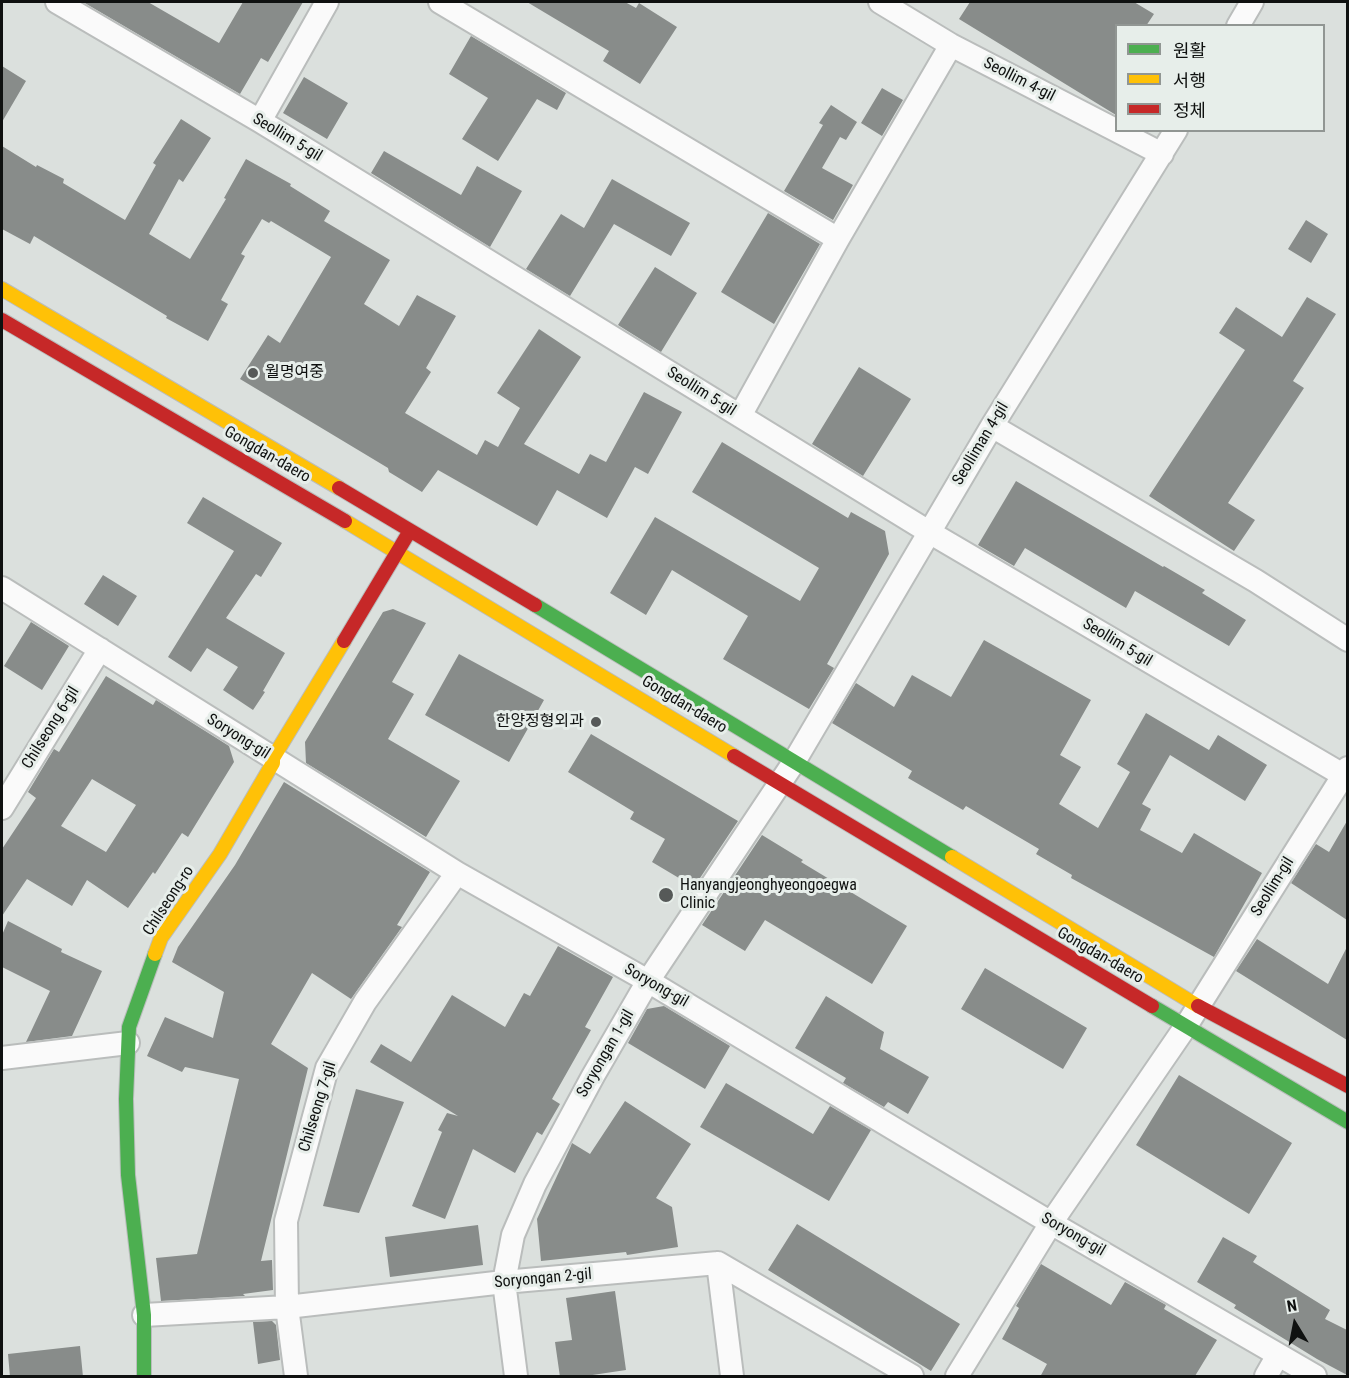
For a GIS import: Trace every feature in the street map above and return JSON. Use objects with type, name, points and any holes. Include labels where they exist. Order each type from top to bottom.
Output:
[{"type":"street","name":"Seollim 5-gil","points":[[57,2],[260,122],[929,532],[1346,774]]},
{"type":"street","points":[[260,122],[327,2]]},
{"type":"street","points":[[440,2],[838,239]]},
{"type":"street","name":"Seollim 4-gil","points":[[880,2],[951,45],[1115,130]]},
{"type":"street","points":[[1239,24],[1252,2]]},
{"type":"street","points":[[740,416],[838,239],[951,45]]},
{"type":"street","name":"Seollim 4-gil","points":[[1119,132],[1162,154]]},
{"type":"street","name":"Seolliman 4-gil","points":[[794,762],[992,426],[1175,132]]},
{"type":"street","name":"Gongdan-daero","points":[[2,289],[410,530],[1198,1006],[1347,1086]]},
{"type":"street","name":"Gongdan-daero","points":[[2,320],[397,552],[1050,946],[1347,1122]]},
{"type":"street","points":[[992,426],[1256,581],[1347,640]]},
{"type":"street","name":"Chilseong-ro","points":[[144,1377],[144,1315],[128,1176],[126,1099],[129,1027],[161,938],[220,854],[273,763],[273,758],[410,530]]},
{"type":"street","name":"Soryong-gil","points":[[2,588],[457,873],[648,981],[1051,1223],[1315,1377]]},
{"type":"street","name":"Chilseong 6-gil","points":[[2,808],[100,649]]},
{"type":"street","name":"Soryongan 1-gil","points":[[516,1377],[504,1282],[513,1235],[535,1184],[593,1076],[648,981],[794,762]]},
{"type":"street","name":"Seollim-gil","points":[[957,1377],[1051,1223],[1186,1026],[1346,774]]},
{"type":"street","name":"Chilseong 7-gil","points":[[296,1377],[288,1306],[286,1221],[327,1068],[365,1002],[457,873]]},
{"type":"street","points":[[2,1058],[128,1043]]},
{"type":"street","points":[[718,1263],[732,1377]]},
{"type":"street","points":[[718,1263],[912,1377]]},
{"type":"street","name":"Soryongan 2-gil","points":[[144,1315],[288,1306],[504,1282],[718,1263]]},
{"type":"street","points":[[1266,1377],[1278,1355]]},
{"type":"building","points":[[83,2],[148,2],[219,43],[243,2],[303,2],[268,62],[261,58],[240,94]]},
{"type":"building","points":[[527,2],[625,2],[636,8],[639,3],[677,27],[640,84],[603,61],[609,51]]},
{"type":"building","points":[[970,2],[1134,2],[1154,14],[1147,24],[1115,24],[1115,114],[959,19]]},
{"type":"building","points":[[471,36],[566,93],[557,110],[537,99],[498,161],[462,139],[488,98],[449,74]]},
{"type":"building","points":[[2,66],[26,81],[2,122]]},
{"type":"building","points":[[304,77],[348,103],[327,139],[283,113]]},
{"type":"building","points":[[882,88],[903,100],[882,136],[861,123]]},
{"type":"building","points":[[831,105],[857,122],[846,140],[840,137],[822,168],[853,185],[833,220],[784,191],[823,125],[819,123]]},
{"type":"building","points":[[181,119],[211,138],[183,182],[179,179],[149,234],[190,259],[226,199],[224,198],[246,159],[291,184],[290,186],[330,211],[324,221],[390,260],[364,304],[399,326],[417,295],[456,316],[426,368],[431,372],[405,413],[477,455],[485,440],[498,447],[520,408],[497,393],[539,329],[581,357],[524,444],[579,474],[590,454],[606,462],[644,392],[682,412],[648,474],[635,467],[607,518],[557,490],[537,526],[438,470],[422,492],[389,472],[388,468],[240,379],[268,335],[280,343],[331,257],[271,221],[269,223],[262,219],[241,254],[245,256],[221,300],[228,304],[208,341],[166,318],[167,316],[34,236],[30,244],[2,229],[2,146],[36,167],[37,165],[64,179],[63,183],[125,220],[156,165],[153,163]]},
{"type":"building","points":[[384,151],[461,195],[477,166],[522,191],[490,247],[371,173]]},
{"type":"building","points":[[612,179],[690,223],[671,256],[614,224],[570,296],[526,269],[561,214],[584,228]]},
{"type":"building","points":[[768,213],[820,244],[774,324],[721,292]]},
{"type":"building","points":[[1306,220],[1328,234],[1311,263],[1288,249]]},
{"type":"building","points":[[655,267],[697,293],[661,352],[618,325]]},
{"type":"building","points":[[1307,297],[1336,314],[1293,381],[1304,388],[1228,503],[1255,520],[1234,551],[1149,496],[1245,350],[1219,333],[1236,307],[1282,337]]},
{"type":"building","points":[[859,367],[911,399],[863,476],[812,444]]},
{"type":"building","points":[[722,442],[848,518],[851,512],[885,531],[889,554],[827,664],[834,668],[809,709],[723,659],[748,616],[672,570],[646,615],[610,593],[655,517],[800,601],[819,568],[692,492]]},
{"type":"building","points":[[1016,481],[1205,590],[1202,593],[1246,620],[1229,646],[1135,591],[1126,608],[1025,548],[1014,566],[978,545]]},
{"type":"building","points":[[203,497],[282,543],[261,577],[256,574],[226,618],[285,653],[253,710],[223,690],[238,667],[207,648],[191,672],[168,657],[234,551],[187,523]]},
{"type":"building","points":[[103,575],[137,596],[118,626],[84,604]]},
{"type":"building","points":[[393,609],[426,623],[392,682],[414,694],[388,739],[460,781],[426,837],[306,763],[305,742],[383,612]]},
{"type":"building","points":[[31,622],[69,646],[42,690],[4,666]]},
{"type":"building","points":[[984,640],[1091,700],[1060,755],[1081,767],[1059,804],[1098,828],[1130,772],[1117,764],[1146,713],[1209,750],[1218,735],[1267,765],[1245,801],[1170,755],[1142,804],[1151,809],[1140,830],[1182,853],[1194,833],[1262,873],[1214,957],[1071,878],[1072,875],[1036,854],[1039,849],[966,806],[963,810],[908,778],[912,771],[832,723],[856,683],[894,707],[912,675],[951,697]]},
{"type":"building","points":[[459,654],[544,700],[509,762],[425,715]]},
{"type":"building","points":[[106,676],[153,705],[156,700],[229,746],[234,762],[188,837],[182,833],[155,874],[153,872],[128,908],[87,880],[72,906],[27,879],[2,916],[2,849],[36,798],[28,792],[54,749],[59,752]],"holes":[[[92,779],[136,805],[106,852],[61,826]]]},
{"type":"building","points":[[591,734],[738,821],[694,887],[652,862],[665,839],[630,819],[634,812],[568,772]]},
{"type":"building","points":[[284,782],[430,872],[397,925],[402,927],[351,999],[312,973],[271,1044],[308,1068],[261,1261],[272,1260],[273,1290],[243,1294],[245,1296],[161,1301],[156,1258],[197,1254],[239,1079],[185,1067],[182,1072],[147,1056],[165,1017],[213,1038],[224,992],[172,962],[178,947],[235,865]]},
{"type":"building","points":[[1347,821],[1347,920],[1291,883],[1316,844],[1329,852]]},
{"type":"building","points":[[762,835],[803,860],[801,862],[907,926],[872,984],[765,920],[745,951],[702,925]]},
{"type":"building","points":[[8,921],[62,949],[61,952],[102,971],[72,1036],[26,1042],[50,991],[2,967],[2,935]]},
{"type":"building","points":[[1257,939],[1328,984],[1347,947],[1347,1040],[1236,971]]},
{"type":"building","points":[[558,946],[613,977],[585,1027],[591,1030],[552,1099],[560,1104],[542,1135],[537,1132],[515,1173],[473,1149],[445,1219],[412,1206],[442,1132],[438,1130],[447,1113],[458,1116],[370,1062],[381,1044],[411,1062],[452,995],[505,1027],[524,993],[530,996]]},
{"type":"building","points":[[985,968],[1087,1028],[1063,1069],[961,1009]]},
{"type":"building","points":[[826,996],[884,1032],[880,1049],[929,1077],[908,1114],[888,1102],[884,1107],[843,1083],[846,1078],[795,1048]]},
{"type":"building","points":[[664,1006],[730,1046],[705,1089],[628,1043],[647,1009]]},
{"type":"building","points":[[1179,1075],[1292,1143],[1249,1214],[1136,1145]]},
{"type":"building","points":[[726,1083],[813,1134],[830,1106],[871,1130],[829,1201],[700,1127]]},
{"type":"building","points":[[356,1089],[404,1102],[359,1213],[323,1206]]},
{"type":"building","points":[[625,1101],[691,1144],[656,1198],[672,1207],[678,1247],[627,1255],[626,1252],[541,1261],[537,1219],[572,1143],[590,1154]]},
{"type":"building","points":[[797,1224],[960,1324],[931,1371],[768,1270]]},
{"type":"building","points":[[478,1225],[483,1265],[390,1277],[385,1237]]},
{"type":"building","points":[[1223,1237],[1257,1256],[1253,1262],[1330,1310],[1325,1319],[1347,1330],[1347,1375],[1234,1308],[1236,1305],[1197,1282]]},
{"type":"building","points":[[1041,1264],[1111,1305],[1125,1282],[1166,1305],[1164,1309],[1217,1340],[1195,1376],[1040,1377],[1047,1364],[1002,1339],[1019,1308],[1016,1306]]},
{"type":"building","points":[[615,1291],[626,1370],[579,1377],[560,1377],[555,1342],[572,1340],[566,1298]]},
{"type":"building","points":[[272,1321],[276,1325],[280,1360],[258,1364],[253,1322]]},
{"type":"building","points":[[80,1346],[83,1377],[10,1377],[8,1354]]},
{"type":"traffic: fast","points":[[535,605],[952,857]]},
{"type":"traffic: fast","points":[[144,1376],[144,1315],[128,1175],[126,1099],[129,1027],[155,954]]},
{"type":"traffic: fast","points":[[1152,1006],[1348,1122]]},
{"type":"traffic: slow","points":[[2,289],[339,488]]},
{"type":"traffic: slow","points":[[345,521],[734,756]]},
{"type":"traffic: slow","points":[[155,954],[161,938],[220,854],[273,763],[273,758],[344,641]]},
{"type":"traffic: slow","points":[[952,857],[1198,1006]]},
{"type":"traffic: jam","points":[[2,320],[345,521]]},
{"type":"traffic: jam","points":[[339,488],[535,605]]},
{"type":"traffic: jam","points":[[344,641],[408,534]]},
{"type":"traffic: jam","points":[[734,756],[1152,1006]]},
{"type":"traffic: jam","points":[[1198,1006],[1348,1086]]},
{"type":"place","name":"월명여중","points":[[253,373]]},
{"type":"place","name":"한양정형외과","points":[[596,722]]},
{"type":"place","name":"Hanyangjeonghyeongoegwa Clinic","points":[[666,895]]}]
